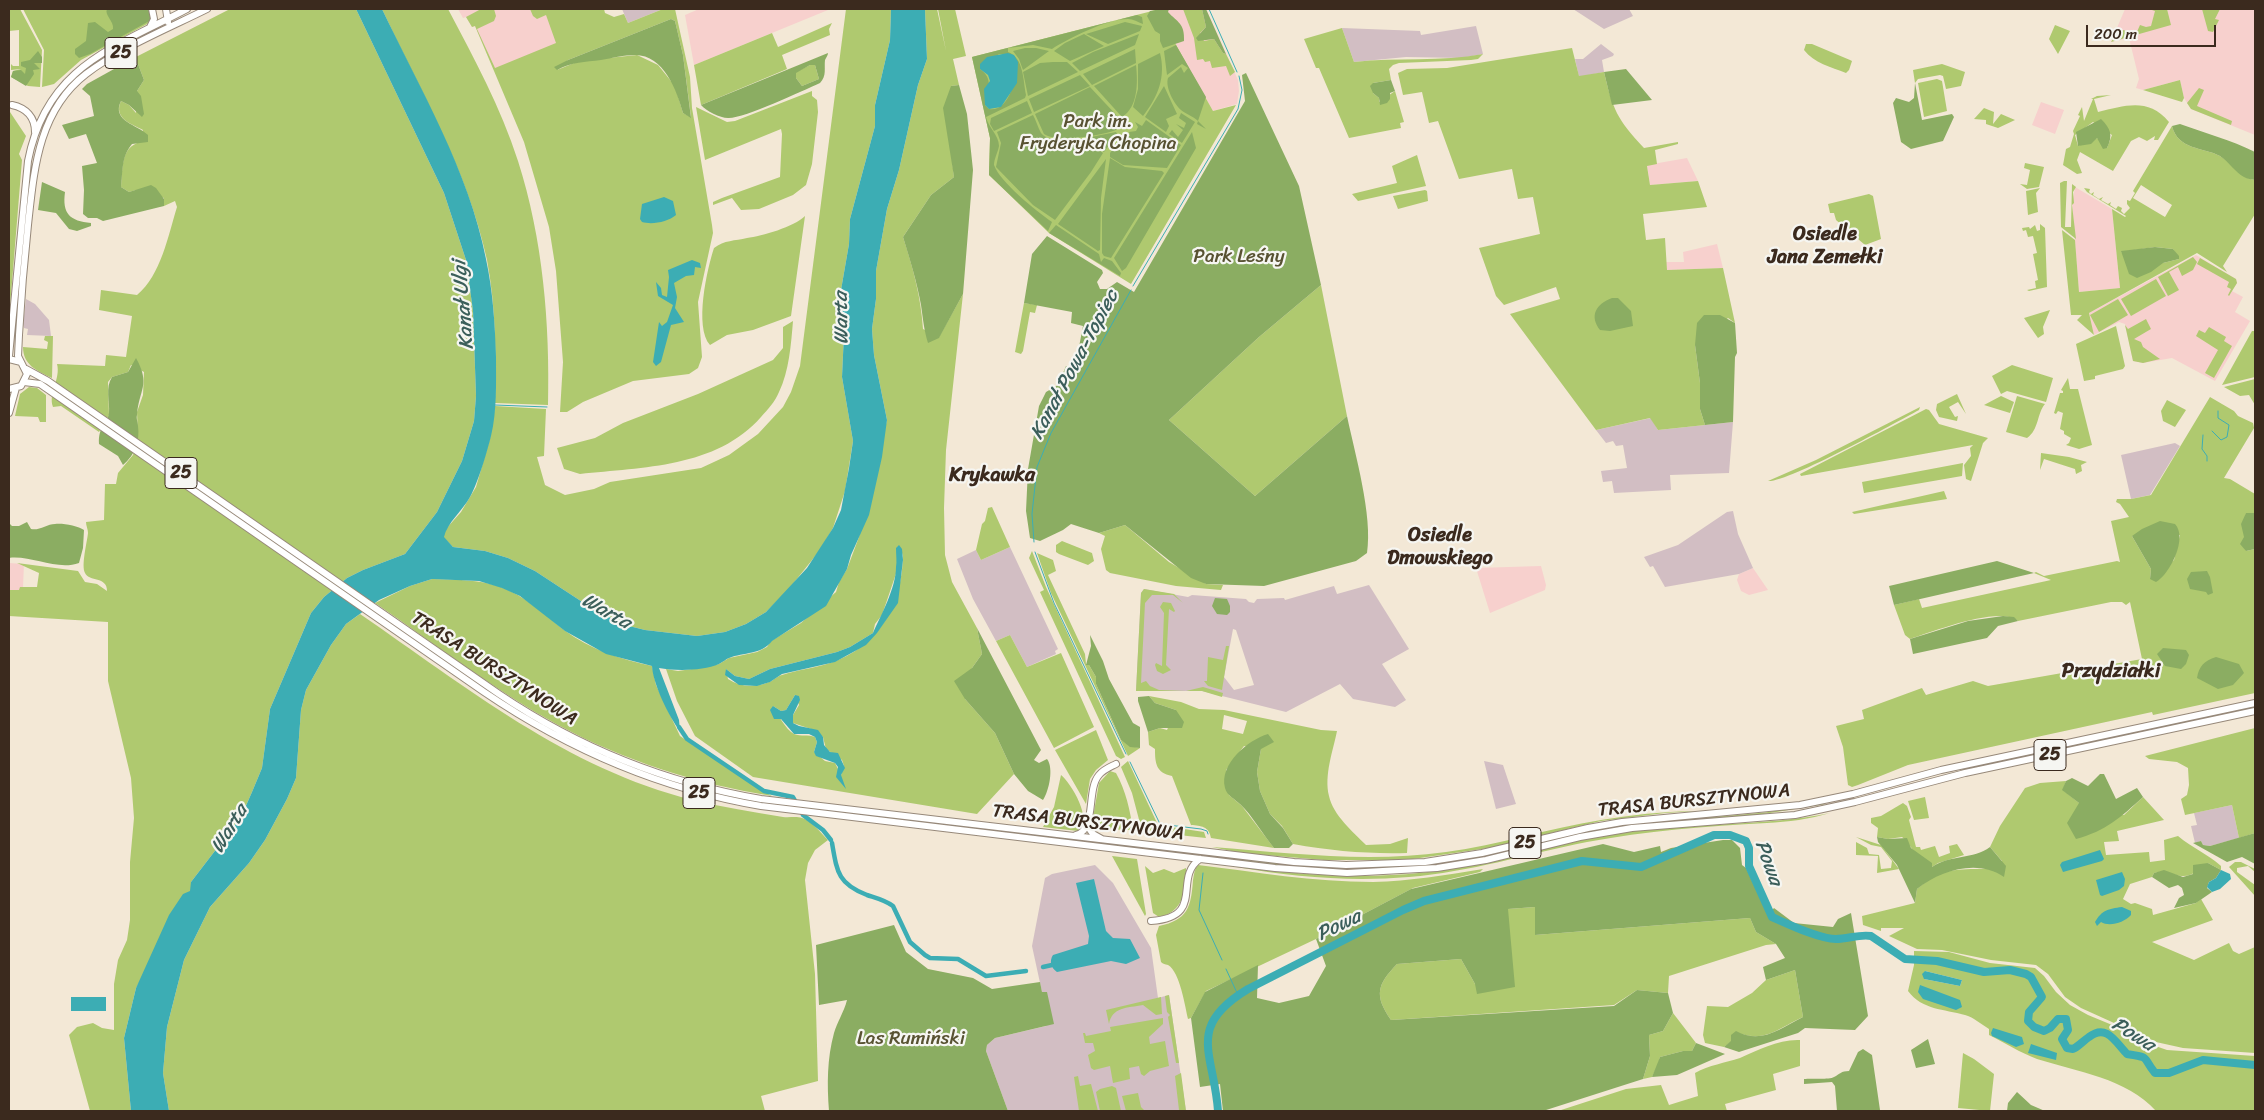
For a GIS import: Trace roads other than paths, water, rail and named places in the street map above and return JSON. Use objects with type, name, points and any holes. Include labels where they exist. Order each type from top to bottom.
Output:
[{"type":"main road","points":[[152,9],[167,19]]},
{"type":"main road","name":"25","points":[[21,362],[9,358],[26,176],[35,135],[53,98],[76,72],[98,56],[150,28],[154,19],[152,9]]},
{"type":"main road","points":[[166,9],[167,19],[171,27],[207,9]]},
{"type":"main road","points":[[150,28],[187,9]]},
{"type":"main road","name":"25","points":[[26,369],[18,353],[18,335],[34,171],[45,129],[63,97],[86,74],[113,57],[171,27]]},
{"type":"main road","points":[[12,105],[22,108],[30,114],[35,127],[35,135]]},
{"type":"main road","points":[[9,413],[12,389],[24,382],[26,369]]},
{"type":"main road","name":"TRASA BURSZTYNOWA","points":[[26,369],[508,709],[589,754],[672,785],[750,804],[1029,835],[1135,851],[1302,870],[1347,873],[1409,871],[1460,865],[1580,837],[1632,828],[1766,818],[1815,811],[1965,773],[2255,711]]},
{"type":"main road","name":"TRASA BURSZTYNOWA","points":[[24,382],[46,384]]},
{"type":"main road","name":"TRASA BURSZTYNOWA","points":[[1029,835],[1070,836],[1330,864],[1385,864],[1447,859],[1622,822],[1658,817],[1754,811],[1816,802],[1941,770],[2255,703]]},
{"type":"main road","points":[[1070,836],[1082,834],[1088,827],[1092,790],[1096,778],[1106,769],[1116,764]]},
{"type":"main road","points":[[1088,827],[1093,834],[1104,840]]},
{"type":"main road","points":[[1176,856],[1185,862],[1190,871]]},
{"type":"main road","points":[[1151,921],[1169,919],[1182,909],[1187,893],[1190,871],[1193,865],[1200,859]]},
{"type":"water","points":[[356,9],[382,9],[456,162],[478,226],[488,271],[493,308],[496,357],[496,397],[493,426],[485,459],[473,491],[448,527],[444,537],[453,547],[485,551],[508,558],[535,571],[593,609],[625,625],[645,630],[697,636],[725,632],[746,624],[766,612],[807,568],[833,528],[841,510],[853,441],[842,377],[844,333],[841,290],[849,244],[850,219],[875,126],[875,105],[890,40],[891,9],[925,9],[927,59],[918,85],[899,170],[887,209],[876,271],[876,299],[872,329],[874,355],[887,420],[882,457],[869,515],[851,555],[847,569],[826,606],[758,651],[728,658],[719,664],[705,668],[673,670],[659,668],[679,720],[680,731],[662,700],[655,682],[652,666],[606,654],[565,631],[520,596],[502,588],[479,581],[432,579],[410,586],[379,600],[346,624],[331,645],[306,690],[301,710],[296,778],[287,799],[265,840],[249,863],[210,907],[184,960],[167,1027],[163,1073],[169,1111],[131,1111],[124,1038],[136,988],[169,915],[183,894],[190,891],[191,882],[241,817],[262,768],[270,709],[311,613],[324,597],[347,578],[405,554],[437,512],[462,461],[474,421],[476,396],[473,311],[466,260],[444,193]]},
{"type":"water","points":[[1008,53],[1014,55],[1018,62],[1017,83],[1001,107],[989,109],[985,105],[984,89],[990,81],[988,75],[980,69],[980,64],[987,57]]},
{"type":"water","points":[[664,197],[673,201],[676,215],[660,222],[642,222],[640,219],[642,204]]},
{"type":"water","points":[[692,260],[700,263],[701,268],[695,267],[694,275],[686,276],[674,283],[677,297],[675,308],[684,322],[671,325],[661,362],[656,366],[653,362],[659,322],[662,326],[667,322],[673,305],[658,296],[656,282],[661,288],[662,295],[667,297],[668,270]]},
{"type":"water","points":[[899,545],[902,549],[903,560],[898,603],[866,645],[835,662],[782,674],[770,682],[757,686],[739,685],[725,675],[726,669],[735,676],[749,679],[770,669],[837,652],[850,647],[873,633],[894,584],[896,548]]},
{"type":"water","points":[[795,695],[799,696],[800,700],[793,715],[793,723],[818,730],[823,737],[824,745],[830,752],[838,753],[845,768],[841,775],[846,789],[836,777],[838,767],[835,763],[816,756],[814,752],[817,742],[815,737],[809,734],[794,734],[781,719],[774,719],[770,710],[773,706],[781,711],[786,710]]},
{"type":"water","points":[[2100,850],[2104,859],[2102,861],[2063,872],[2060,865],[2062,862]]},
{"type":"water","points":[[2221,870],[2230,874],[2231,879],[2220,889],[2212,892],[2207,887],[2209,882],[2216,878]]},
{"type":"water","points":[[2122,872],[2125,879],[2124,886],[2119,890],[2100,895],[2096,880]]},
{"type":"water","points":[[1094,879],[1106,931],[1113,938],[1130,939],[1140,958],[1126,964],[1111,961],[1057,972],[1051,964],[1053,955],[1088,944],[1089,936],[1076,883]]},
{"type":"water","points":[[2122,907],[2131,911],[2131,915],[2128,918],[2112,924],[2101,922],[2097,926],[2095,922],[2103,913],[2109,909]]},
{"type":"water","points":[[1925,971],[1962,980],[1960,986],[1924,979],[1922,974]]},
{"type":"water","points":[[1920,985],[1960,1000],[1962,1007],[1956,1010],[1923,999],[1918,992]]},
{"type":"water","points":[[71,997],[106,997],[106,1011],[71,1011]]},
{"type":"water","points":[[1993,1028],[2022,1037],[2024,1044],[2016,1047],[1992,1036]]},
{"type":"water","points":[[2031,1044],[2057,1053],[2056,1060],[2028,1053]]},
{"type":"waterway","name":"Kanał Powa-Topiec","points":[[1209,9],[1237,72]]},
{"type":"waterway","name":"Kanał Powa-Topiec","points":[[1133,286],[1238,109],[1242,90],[1239,76]]},
{"type":"waterway","name":"Kanał Powa-Topiec","points":[[1034,542],[1032,514],[1037,467],[1051,433],[1131,290]]},
{"type":"waterway","points":[[495,405],[547,407]]},
{"type":"waterway","points":[[2212,431],[2221,440],[2227,437],[2229,425],[2218,418],[2218,411]]},
{"type":"waterway","points":[[2203,435],[2202,449],[2207,456],[2207,461]]},
{"type":"waterway","name":"Kanał Powa-Topiec","points":[[1035,552],[1054,603],[1126,754]]},
{"type":"waterway","points":[[679,727],[687,739],[764,791],[793,797],[803,815],[823,830],[831,840]]},
{"type":"waterway","name":"Kanał Powa-Topiec","points":[[1130,762],[1160,824],[1201,829],[1207,831],[1208,834]]},
{"type":"waterway","name":"Powa","points":[[1218,1111],[1209,1057],[1208,1042],[1210,1029],[1216,1016],[1228,1003],[1248,989],[1424,901],[1582,861],[1641,867],[1714,835],[1730,835],[1746,841],[1749,848],[1749,866],[1772,917],[1821,937],[1840,939],[1871,936],[1905,959],[1937,961],[1984,972],[2010,970],[2031,977],[2042,997],[2029,1012],[2028,1021],[2034,1027],[2044,1031],[2050,1028],[2058,1019],[2066,1019],[2068,1030],[2062,1039],[2067,1048],[2073,1049],[2095,1033],[2101,1032],[2111,1036],[2127,1054],[2143,1057],[2155,1073],[2169,1073],[2203,1060],[2255,1065]]},
{"type":"waterway","points":[[832,843],[838,869],[844,881],[857,891],[893,906],[910,942],[925,955],[930,958],[958,959],[986,976],[1026,971]]},
{"type":"waterway","name":"Kanał Powa-Topiec","points":[[1203,873],[1199,910],[1222,960]]},
{"type":"waterway","points":[[1043,967],[1052,965]]},
{"type":"waterway","name":"Kanał Powa-Topiec","points":[[1226,969],[1238,995]]},
{"type":"district","name":"Osiedle Jana Zemełki","points":[[1825,246]]},
{"type":"district","name":"Krykawka","points":[[992,476]]},
{"type":"district","name":"Osiedle Dmowskiego","points":[[1440,548]]},
{"type":"district","name":"Przydziałki","points":[[2111,672]]},
{"type":"park label","name":"Park im. Fryderyka Chopina","points":[[1098,133]]},
{"type":"park label","name":"Park Leśny","points":[[1239,257]]},
{"type":"park label","name":"Las Rumiński","points":[[911,1039]]},
{"type":"water label","name":"Kanał Ulgi","points":[[464,305]]},
{"type":"water label","name":"Warta","points":[[842,318]]},
{"type":"water label","name":"Warta","points":[[606,612]]},
{"type":"water label","name":"Warta","points":[[230,829]]}]
